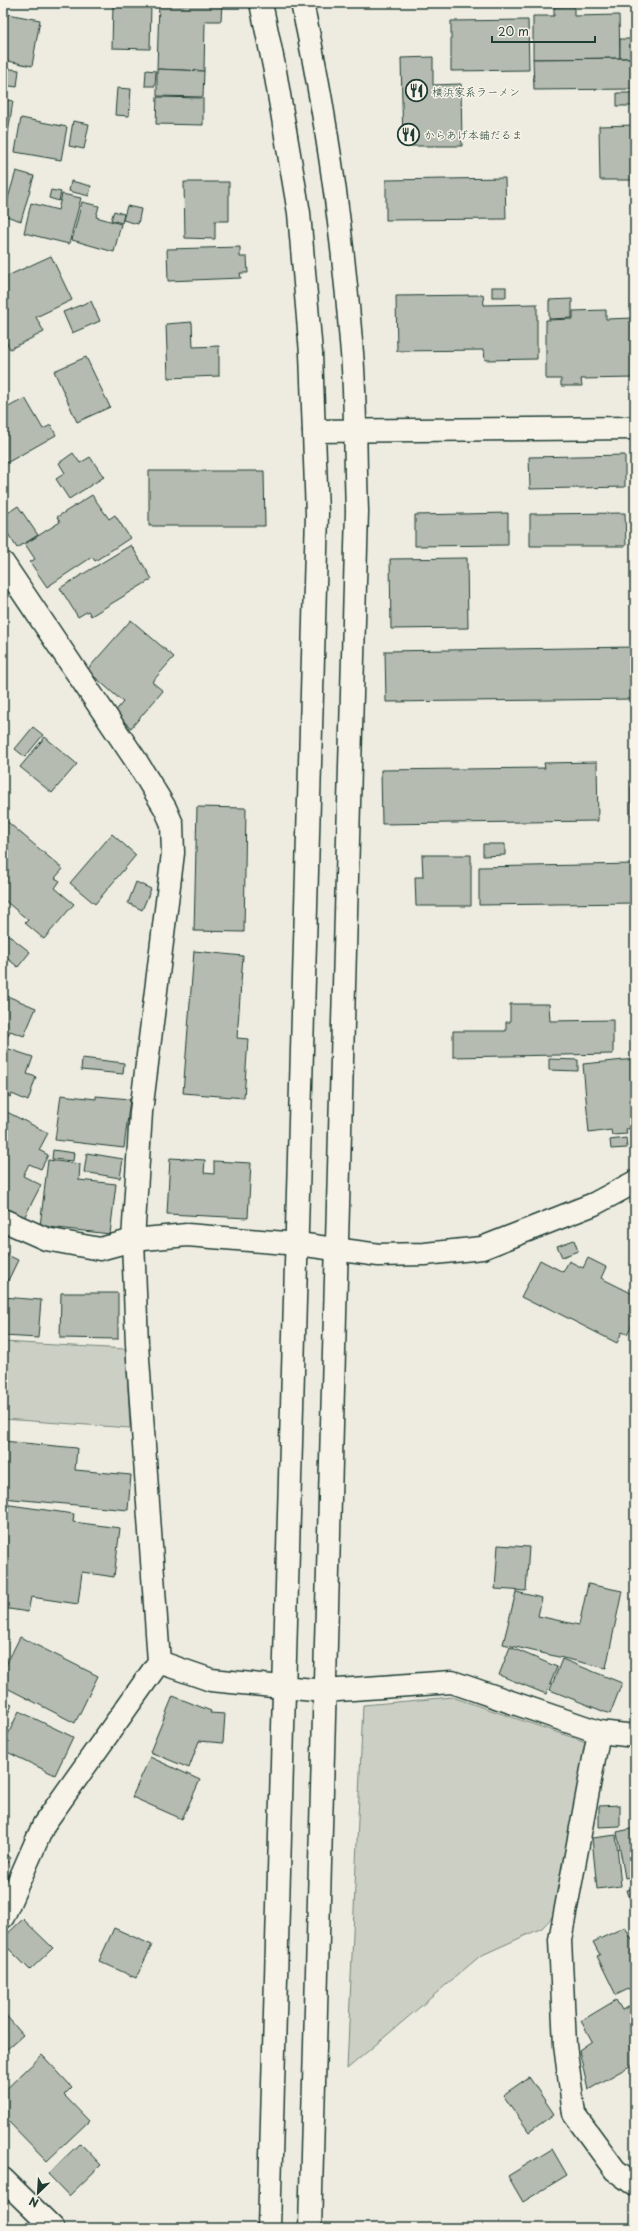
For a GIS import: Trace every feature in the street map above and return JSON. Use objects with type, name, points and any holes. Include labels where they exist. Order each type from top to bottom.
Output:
[{"type":"street","points":[[261,3],[275,71],[299,213],[311,353],[317,514],[298,1244],[269,2228]]},
{"type":"street","points":[[302,3],[314,61],[337,209],[352,354],[357,511],[310,2228]]},
{"type":"street","points":[[314,430],[635,428]]},
{"type":"street","points":[[3,563],[135,759],[165,808],[172,824],[173,853],[141,1112],[133,1240],[137,1344],[159,1662],[44,1824],[3,1917]]},
{"type":"street","points":[[3,1220],[46,1239],[100,1249],[133,1240],[187,1235],[298,1244],[379,1255],[425,1254],[482,1248],[594,1204],[635,1182]]},
{"type":"street","points":[[159,1662],[210,1680],[324,1691],[452,1682],[599,1732],[635,1736]]},
{"type":"street","points":[[599,1732],[560,1940],[565,2045],[574,2114],[616,2170],[635,2185]]},
{"type":"street","points":[[3,2179],[53,2228]]},
{"type":"shaded area","points":[[3,1342],[126,1349],[130,1428],[3,1419]]},
{"type":"shaded area","points":[[452,1697],[586,1742],[556,1913],[542,1928],[480,1956],[347,2069],[363,1705]]},
{"type":"building","points":[[113,3],[151,3],[150,49],[112,48]]},
{"type":"building","points":[[159,3],[222,3],[221,21],[205,21],[204,71],[157,69]]},
{"type":"building","points":[[574,6],[574,16],[619,15],[620,58],[533,59],[533,16],[554,16],[554,7]]},
{"type":"building","points":[[7,14],[40,20],[32,66],[3,60],[3,35]]},
{"type":"building","points":[[528,20],[529,70],[451,71],[451,21]]},
{"type":"building","points":[[620,39],[635,39],[635,58],[620,58]]},
{"type":"building","points":[[433,57],[433,85],[461,84],[462,146],[403,146],[401,58]]},
{"type":"building","points":[[635,58],[635,89],[534,90],[533,59]]},
{"type":"building","points":[[3,68],[19,70],[17,87],[3,85]]},
{"type":"building","points":[[157,69],[204,71],[203,97],[157,96]]},
{"type":"building","points":[[146,70],[156,71],[155,86],[145,86]]},
{"type":"building","points":[[117,88],[131,89],[129,116],[115,115]]},
{"type":"building","points":[[617,93],[635,93],[635,106],[617,106]]},
{"type":"building","points":[[157,97],[203,98],[203,125],[156,124]]},
{"type":"building","points":[[3,99],[13,101],[5,152],[3,151]]},
{"type":"building","points":[[21,118],[67,127],[61,160],[15,152]]},
{"type":"building","points":[[73,121],[89,124],[84,149],[69,146]]},
{"type":"building","points":[[635,125],[635,180],[600,180],[599,126]]},
{"type":"building","points":[[16,171],[34,176],[21,221],[3,215]]},
{"type":"building","points":[[505,178],[506,219],[386,220],[386,180]]},
{"type":"building","points":[[71,181],[91,186],[89,196],[69,191]]},
{"type":"building","points":[[184,182],[229,182],[229,221],[215,221],[215,239],[185,238]]},
{"type":"building","points":[[51,190],[61,192],[59,201],[49,198]]},
{"type":"building","points":[[62,194],[81,198],[69,244],[24,233],[31,203],[58,210]]},
{"type":"building","points":[[82,202],[99,206],[96,217],[121,224],[114,252],[72,240]]},
{"type":"building","points":[[127,206],[141,209],[138,224],[123,220]]},
{"type":"building","points":[[114,211],[124,214],[122,223],[111,220]]},
{"type":"building","points":[[240,247],[240,257],[247,257],[248,273],[240,273],[241,278],[168,281],[167,249]]},
{"type":"building","points":[[51,256],[72,300],[36,317],[44,332],[10,349],[3,336],[3,278]]},
{"type":"building","points":[[492,287],[506,287],[506,297],[492,297]]},
{"type":"building","points":[[483,295],[484,305],[537,304],[537,359],[485,360],[484,350],[397,351],[396,296]]},
{"type":"building","points":[[572,299],[572,318],[549,319],[549,300]]},
{"type":"building","points":[[91,301],[100,321],[72,333],[63,312]]},
{"type":"building","points":[[606,310],[606,319],[634,318],[635,378],[581,379],[582,386],[561,386],[561,379],[546,379],[546,320],[573,319],[573,311]]},
{"type":"building","points":[[192,322],[193,347],[219,346],[219,376],[168,378],[166,324]]},
{"type":"building","points":[[86,357],[110,407],[77,422],[54,371]]},
{"type":"building","points":[[25,398],[43,429],[51,425],[56,435],[3,465],[3,410]]},
{"type":"building","points":[[73,453],[80,463],[90,457],[104,477],[69,499],[56,479],[65,473],[59,463]]},
{"type":"building","points":[[625,455],[625,487],[530,489],[529,457]]},
{"type":"building","points":[[149,471],[264,471],[265,526],[149,526]]},
{"type":"building","points":[[92,495],[109,519],[115,515],[130,538],[95,561],[92,557],[47,587],[30,562],[35,559],[25,544],[60,522],[57,517]]},
{"type":"building","points":[[18,506],[38,535],[17,548],[3,526],[3,516]]},
{"type":"building","points":[[508,513],[508,545],[415,546],[415,515]]},
{"type":"building","points":[[625,513],[626,546],[530,546],[530,514]]},
{"type":"building","points":[[131,545],[152,579],[91,616],[88,611],[78,617],[60,588]]},
{"type":"building","points":[[467,558],[468,628],[391,629],[390,559]]},
{"type":"building","points":[[131,620],[174,657],[152,682],[163,691],[131,728],[114,713],[123,702],[87,670]]},
{"type":"building","points":[[635,647],[635,699],[386,702],[385,651]]},
{"type":"building","points":[[33,727],[43,735],[25,757],[15,749]]},
{"type":"building","points":[[45,737],[77,764],[52,793],[20,767]]},
{"type":"building","points":[[597,762],[598,821],[382,824],[381,770],[545,768],[544,763]]},
{"type":"building","points":[[631,787],[635,787],[635,815],[631,815]]},
{"type":"building","points":[[197,807],[246,808],[244,932],[194,931]]},
{"type":"building","points":[[3,818],[63,869],[55,878],[60,881],[55,888],[74,904],[44,939],[25,923],[28,920],[3,899]]},
{"type":"building","points":[[112,834],[136,855],[95,904],[70,883]]},
{"type":"building","points":[[483,844],[505,844],[505,855],[483,856]]},
{"type":"building","points":[[422,855],[471,855],[471,906],[416,906],[415,877],[423,877]]},
{"type":"building","points":[[635,864],[635,903],[479,905],[479,867]]},
{"type":"building","points":[[136,882],[151,889],[142,910],[128,903]]},
{"type":"building","points":[[3,931],[30,952],[18,967],[3,955]]},
{"type":"building","points":[[194,951],[243,956],[237,1038],[248,1039],[244,1098],[183,1093]]},
{"type":"building","points":[[3,990],[7,991],[5,995],[36,1008],[24,1036],[10,1031],[6,1040],[3,1039]]},
{"type":"building","points":[[510,1004],[549,1004],[550,1021],[613,1020],[613,1054],[453,1057],[453,1031],[506,1031],[506,1022],[510,1022]]},
{"type":"building","points":[[6,1048],[33,1057],[27,1074],[36,1077],[28,1101],[12,1094],[11,1097],[3,1094],[3,1053]]},
{"type":"building","points":[[82,1058],[124,1063],[123,1074],[81,1070]]},
{"type":"building","points":[[549,1059],[578,1060],[578,1071],[549,1070]]},
{"type":"building","points":[[635,1059],[635,1083],[632,1084],[635,1128],[626,1129],[627,1134],[612,1135],[611,1130],[589,1133],[583,1064]]},
{"type":"building","points":[[61,1095],[96,1099],[96,1096],[130,1099],[124,1148],[55,1140]]},
{"type":"building","points":[[5,1111],[48,1133],[39,1150],[48,1155],[41,1169],[29,1164],[23,1176],[41,1185],[24,1218],[3,1207],[3,1114]]},
{"type":"building","points":[[626,1138],[627,1148],[611,1149],[610,1140]]},
{"type":"building","points":[[53,1150],[74,1153],[73,1161],[52,1159]]},
{"type":"building","points":[[87,1153],[123,1159],[120,1178],[84,1172]]},
{"type":"building","points":[[170,1158],[205,1160],[204,1173],[214,1174],[214,1161],[251,1163],[248,1218],[167,1214]]},
{"type":"building","points":[[48,1160],[80,1164],[79,1180],[116,1184],[110,1234],[40,1226]]},
{"type":"building","points":[[574,1240],[578,1251],[562,1257],[557,1246]]},
{"type":"building","points":[[3,1253],[18,1260],[3,1291]]},
{"type":"building","points":[[588,1258],[606,1267],[601,1278],[635,1295],[635,1324],[633,1323],[627,1334],[622,1332],[617,1343],[540,1304],[539,1306],[521,1297],[540,1260],[563,1272],[569,1261],[583,1268]]},
{"type":"building","points":[[61,1293],[118,1293],[118,1339],[60,1338]]},
{"type":"building","points":[[3,1297],[41,1300],[38,1338],[3,1336]]},
{"type":"building","points":[[3,1441],[77,1448],[75,1470],[131,1475],[128,1510],[3,1498]]},
{"type":"building","points":[[3,1504],[74,1514],[73,1522],[120,1528],[114,1577],[82,1572],[78,1604],[31,1597],[28,1612],[3,1608]]},
{"type":"building","points":[[498,1545],[529,1547],[526,1591],[495,1589]]},
{"type":"building","points":[[588,1584],[622,1591],[606,1668],[503,1644],[516,1592],[542,1598],[538,1616],[579,1625]]},
{"type":"building","points":[[20,1637],[98,1676],[75,1723],[3,1686],[3,1671]]},
{"type":"building","points":[[510,1647],[557,1667],[546,1694],[499,1675]]},
{"type":"building","points":[[562,1659],[622,1683],[610,1714],[550,1690]]},
{"type":"building","points":[[173,1696],[211,1711],[210,1713],[225,1714],[223,1743],[199,1741],[189,1768],[150,1752]]},
{"type":"building","points":[[3,1701],[12,1705],[3,1724]]},
{"type":"building","points":[[19,1711],[73,1737],[55,1775],[3,1750],[3,1745]]},
{"type":"building","points":[[150,1757],[200,1780],[182,1819],[132,1797]]},
{"type":"building","points":[[620,1805],[620,1826],[599,1827],[599,1806]]},
{"type":"building","points":[[635,1828],[635,1876],[625,1878],[617,1832]]},
{"type":"building","points":[[616,1835],[621,1886],[597,1889],[592,1838]]},
{"type":"building","points":[[3,1851],[11,1858],[3,1868]]},
{"type":"building","points":[[635,1888],[635,1915],[627,1890]]},
{"type":"building","points":[[23,1919],[53,1948],[30,1970],[3,1943],[3,1938]]},
{"type":"building","points":[[625,1927],[632,1940],[635,1938],[635,1986],[616,1995],[597,1956],[600,1955],[593,1942]]},
{"type":"building","points":[[114,1928],[152,1945],[136,1978],[99,1961]]},
{"type":"building","points":[[616,2000],[622,2010],[635,2003],[635,2063],[588,2090],[579,2050],[592,2041],[581,2021]]},
{"type":"building","points":[[3,2012],[23,2035],[6,2050],[3,2047]]},
{"type":"building","points":[[42,2055],[72,2087],[64,2095],[89,2121],[47,2161],[3,2116],[3,2092]]},
{"type":"building","points":[[529,2077],[554,2114],[529,2132],[503,2095]]},
{"type":"building","points":[[80,2143],[101,2165],[69,2196],[48,2174]]},
{"type":"building","points":[[552,2149],[567,2175],[523,2202],[508,2176]]},
{"type":"place","name":"横浜家系ラーメン","points":[[416,91]]},
{"type":"place","name":"からあげ本舗だるま","points":[[409,134]]}]
